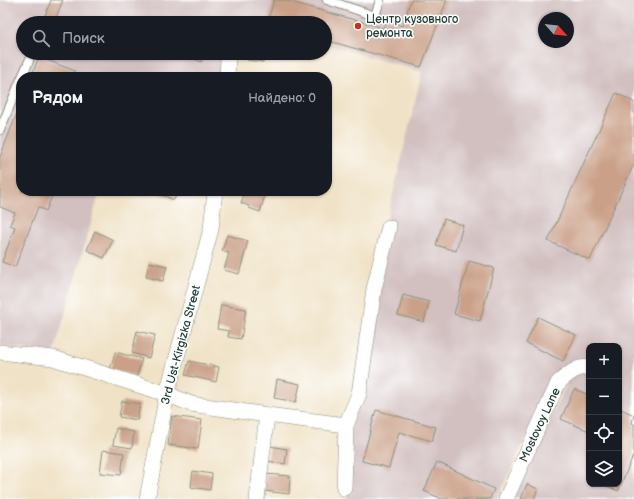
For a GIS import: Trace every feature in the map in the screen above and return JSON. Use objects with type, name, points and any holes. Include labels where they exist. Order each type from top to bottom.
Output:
[{"type":"street","points":[[227,72],[228,60]]},
{"type":"street","name":"3rd Ust-Kirgizka Street","points":[[147,499],[167,394],[212,229],[215,196]]},
{"type":"street","points":[[344,488],[346,425],[359,394],[374,288],[389,227]]},
{"type":"street","points":[[0,352],[53,358],[167,394],[191,404],[346,425]]},
{"type":"street","name":"Mostovoy Lane","points":[[506,499],[558,383],[572,372],[586,367]]},
{"type":"street","points":[[257,499],[267,415]]},
{"type":"lane","points":[[327,0],[375,16],[380,0]]},
{"type":"lane","points":[[24,72],[29,60]]},
{"type":"lane","points":[[0,130],[16,90]]},
{"type":"shaded area","points":[[0,0],[634,0],[634,499],[512,499],[566,385],[554,379],[497,499],[346,499],[348,488],[351,425],[386,224],[422,72],[332,46],[332,16],[16,16],[16,60],[223,60],[222,72],[16,72],[16,196],[99,196],[54,353],[0,346]]},
{"type":"building","points":[[51,0],[63,0],[57,16],[45,16]]},
{"type":"building","points":[[274,0],[284,0],[383,28],[387,20],[402,26],[411,0],[447,0],[421,67],[332,42],[332,16],[269,16]]},
{"type":"building","points":[[38,60],[47,60],[75,71],[75,72],[33,72]]},
{"type":"building","points":[[247,60],[263,60],[263,62]]},
{"type":"building","points":[[616,93],[634,102],[634,164],[590,260],[548,241]]},
{"type":"building","points":[[16,116],[16,196],[52,196],[46,211],[38,207],[15,267],[2,262],[15,227],[10,225],[15,213],[0,207],[0,157]]},
{"type":"building","points":[[164,196],[176,196],[174,200]]},
{"type":"building","points":[[243,196],[265,196],[260,212],[241,203]]},
{"type":"building","points":[[444,219],[463,225],[456,251],[436,245]]},
{"type":"building","points":[[95,231],[113,240],[104,258],[87,250]]},
{"type":"building","points":[[227,235],[248,241],[239,274],[224,270],[229,253],[222,251]]},
{"type":"building","points":[[469,261],[494,268],[480,321],[454,314]]},
{"type":"building","points":[[149,262],[167,266],[163,281],[146,277]]},
{"type":"building","points":[[403,295],[429,302],[424,322],[398,315]]},
{"type":"building","points":[[221,305],[246,309],[241,339],[228,337],[229,331],[217,329]]},
{"type":"building","points":[[538,317],[576,335],[563,361],[526,343]]},
{"type":"building","points":[[137,331],[155,335],[149,358],[132,353]]},
{"type":"building","points":[[115,352],[142,359],[137,376],[110,370]]},
{"type":"building","points":[[189,361],[219,367],[216,382],[185,375]]},
{"type":"building","points":[[277,379],[300,384],[296,402],[274,398]]},
{"type":"building","points":[[574,389],[586,394],[586,430],[561,419]]},
{"type":"building","points":[[122,401],[140,404],[137,420],[119,417]]},
{"type":"building","points":[[622,409],[634,415],[632,423],[634,424],[634,454],[622,482]]},
{"type":"building","points":[[376,410],[436,427],[432,441],[399,432],[389,468],[362,461]]},
{"type":"building","points":[[172,416],[202,420],[198,449],[168,445]]},
{"type":"building","points":[[116,428],[134,432],[132,448],[113,445]]},
{"type":"building","points":[[270,446],[287,449],[285,464],[267,461]]},
{"type":"building","points":[[103,450],[124,453],[121,475],[100,473]]},
{"type":"building","points":[[437,462],[494,489],[490,499],[442,499],[424,491]]},
{"type":"building","points":[[193,471],[212,474],[210,490],[191,487]]},
{"type":"building","points":[[266,474],[290,476],[289,494],[264,491]]},
{"type":"building","points":[[527,484],[538,489],[534,499],[521,499]]},
{"type":"building","points":[[609,487],[620,487],[618,491]]},
{"type":"place","name":"Центр кузовного ремонта","points":[[358,26]]}]
